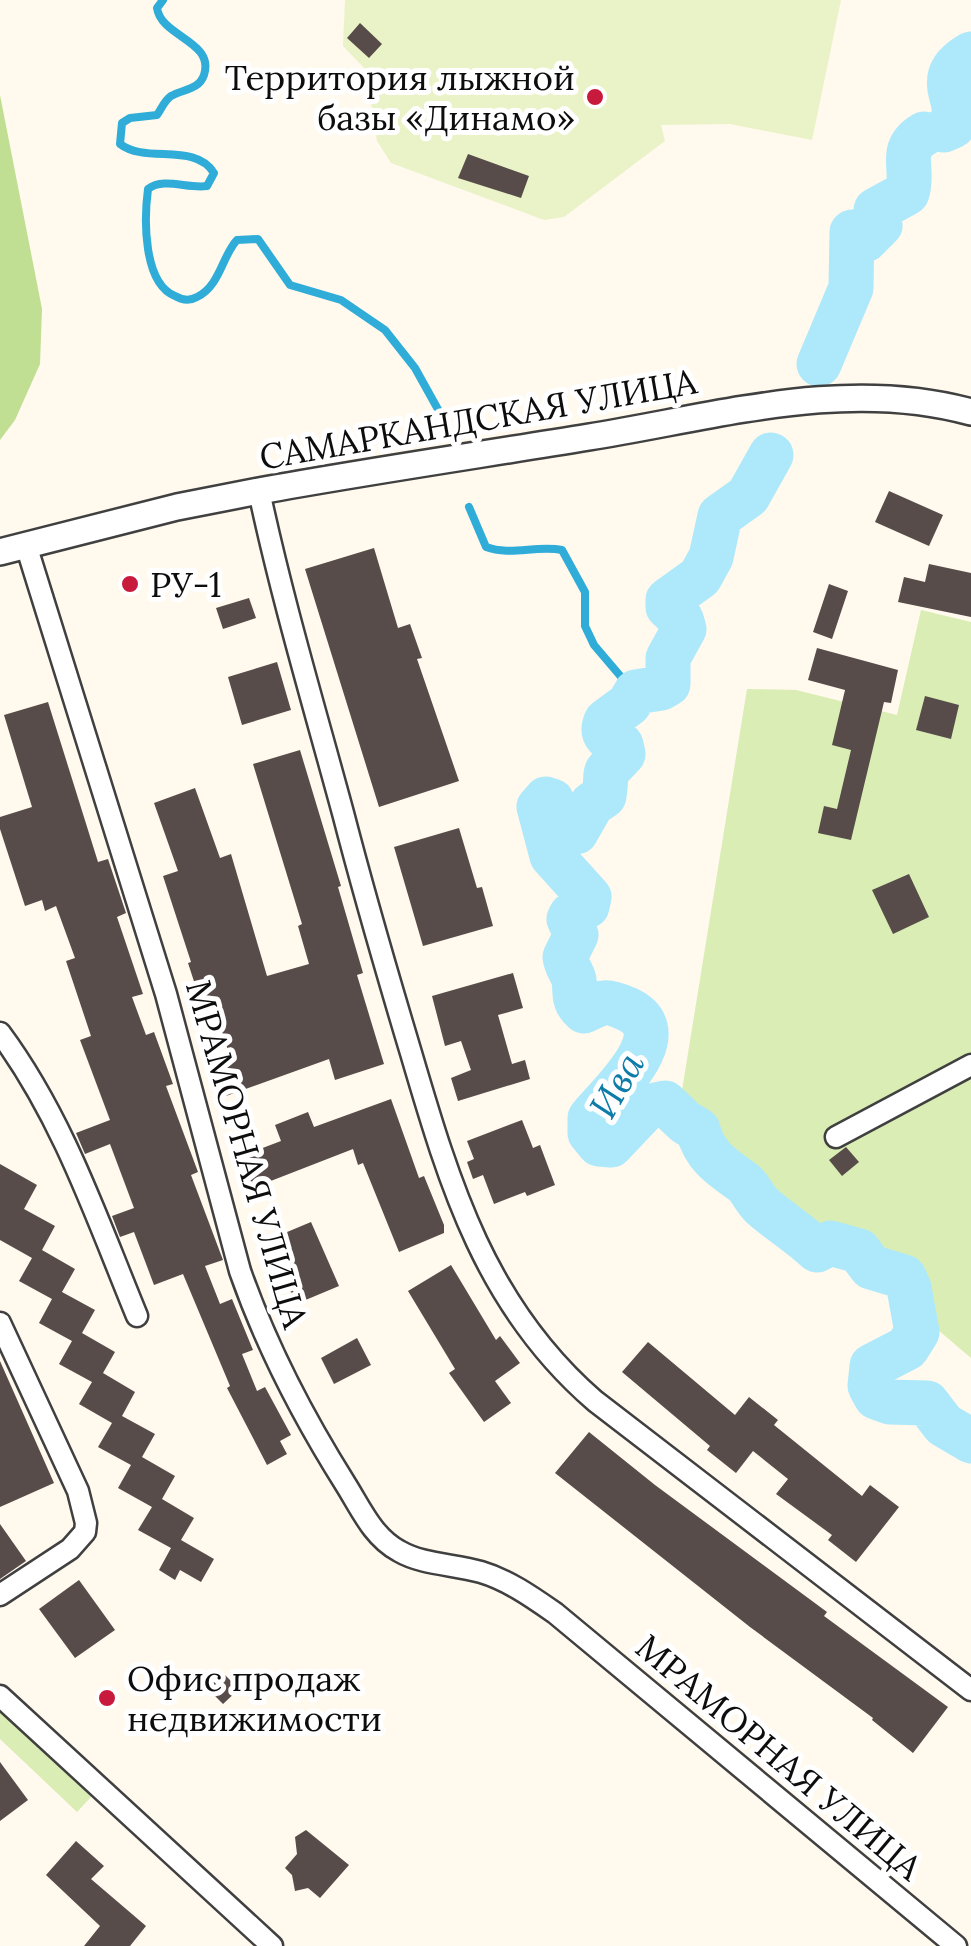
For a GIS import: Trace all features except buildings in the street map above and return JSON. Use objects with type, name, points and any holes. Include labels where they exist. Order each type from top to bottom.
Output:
[{"type":"street","name":"САМАРКАНДСКАЯ УЛИЦА","points":[[0,552],[177,507],[260,491],[818,399],[920,400],[971,412]]},
{"type":"street","points":[[260,491],[369,914],[444,1164],[477,1245],[504,1296],[543,1352],[595,1401],[971,1690]]},
{"type":"street","name":"МРАМОРНАЯ УЛИЦА","points":[[26,544],[166,994],[250,1298],[271,1352],[309,1426],[375,1532],[414,1558],[485,1573],[555,1613],[956,1946]]},
{"type":"street","points":[[0,1033],[30,1074],[62,1133],[137,1316]]},
{"type":"street","points":[[836,1137],[971,1064]]},
{"type":"street","points":[[0,1323],[78,1491],[86,1522],[81,1538],[70,1549],[0,1595]]},
{"type":"street","points":[[0,1696],[272,1946]]},
{"type":"green space","name":"Территория лыжной базы «Динамо»","points":[[345,0],[841,0],[812,140],[730,124],[661,125],[665,141],[564,217],[544,220],[391,163],[377,141],[366,70],[343,46]]},
{"type":"green space","points":[[0,95],[42,309],[40,364],[15,420],[0,440]]},
{"type":"green space","points":[[921,610],[971,622],[971,1358],[679,1109],[747,689],[796,690],[897,715]]},
{"type":"green space","points":[[0,1710],[92,1796],[77,1812],[0,1739]]},
{"type":"waterway","points":[[163,0],[157,8],[161,18],[202,54],[204,75],[195,86],[169,98],[157,115],[130,118],[122,123],[120,144],[143,153],[195,158],[214,173],[207,186],[161,184],[148,189],[148,249],[164,289],[186,300],[194,298],[211,286],[237,240],[258,239],[290,285],[341,300],[385,330],[415,368],[440,413]]},
{"type":"waterway","points":[[944,130],[953,126],[955,116],[949,80],[959,63],[971,54]]},
{"type":"waterway","points":[[819,364],[851,288],[852,232],[860,232],[865,240],[880,225],[876,210],[907,193],[909,153],[924,134]]},
{"type":"waterway","name":"Ива","points":[[771,455],[748,496],[720,516],[711,557],[700,577],[668,600],[668,607],[681,619],[684,629],[668,658],[668,684],[636,692],[629,704],[606,721],[605,733],[621,745],[623,754],[606,772],[604,796],[592,804],[576,832],[562,827],[552,801],[546,799],[539,807],[552,856],[589,897],[587,906],[569,919],[576,935],[565,957],[574,980],[575,997],[584,1011],[604,1003],[627,1009],[641,1020],[646,1033],[635,1064],[590,1118],[590,1133],[599,1144],[611,1145],[647,1107],[665,1103],[698,1130],[710,1154],[746,1184],[762,1206],[817,1250],[830,1243],[859,1251],[871,1267],[904,1277],[917,1332],[907,1348],[872,1366],[870,1386],[876,1397],[890,1402],[927,1403],[944,1425],[971,1441]]},
{"type":"waterway","points":[[469,507],[486,547],[504,551],[562,550],[585,592],[585,626],[594,645],[628,685],[631,700]]},
{"type":"place","name":"Территория лыжной базы «Динамо»","points":[[595,97]]},
{"type":"place","name":"РУ-1","points":[[130,584]]},
{"type":"place","name":"Офис продаж недвижимости","points":[[107,1698]]}]
